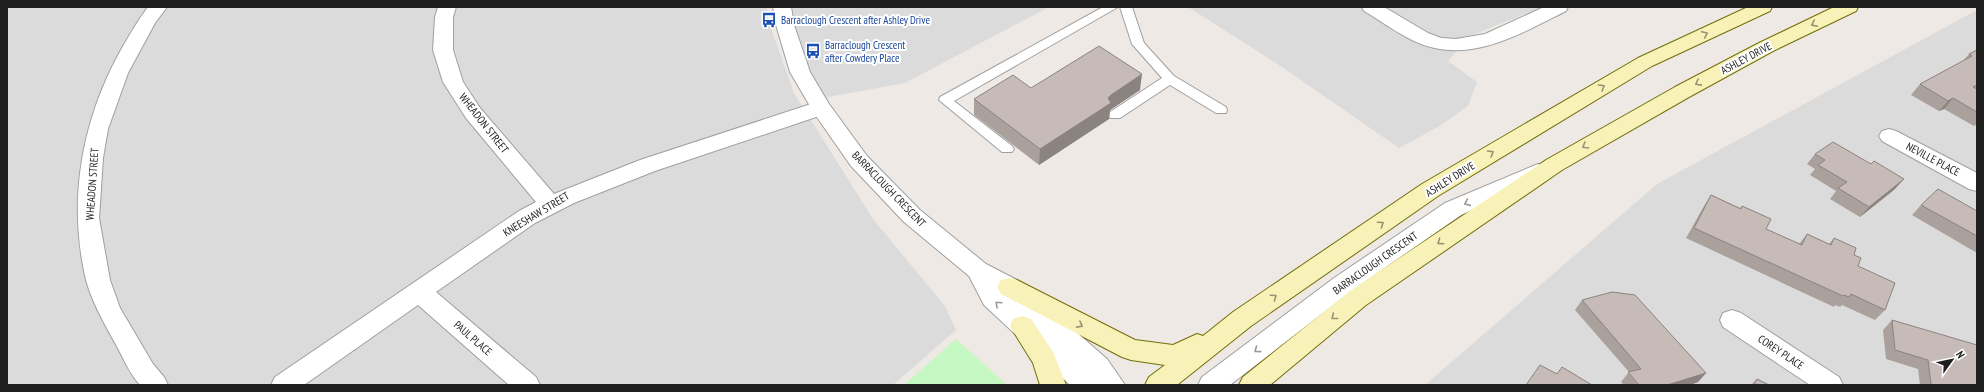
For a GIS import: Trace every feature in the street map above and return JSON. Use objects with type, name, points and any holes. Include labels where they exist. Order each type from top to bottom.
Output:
[{"type":"main road","name":"ASHLEY DRIVE","points":[[1158,385],[1242,319],[1430,190],[1645,62],[1763,7]]},
{"type":"main road","name":"ASHLEY DRIVE","points":[[1252,385],[1358,298],[1554,165],[1682,92],[1766,47],[1849,7]]},
{"type":"main road","points":[[1009,286],[1131,350],[1176,356],[1242,319]]},
{"type":"main road","points":[[1022,326],[1044,359],[1053,385]]},
{"type":"street","name":"WHEADON STREET","points":[[155,385],[144,372],[109,310],[98,280],[88,218],[92,158],[98,129],[118,73],[147,21],[158,7]]},
{"type":"street","name":"WHEADON STREET","points":[[447,7],[444,17],[444,50],[453,82],[473,113],[550,204]]},
{"type":"street","name":"BARRACLOUGH CRESCENT","points":[[782,7],[785,25],[800,72],[821,108],[859,161],[912,216],[978,270],[1009,286],[1098,366],[1112,385]]},
{"type":"street","points":[[1370,7],[1422,38],[1445,45],[1461,46],[1485,42],[1559,7]]},
{"type":"street","name":"KNEESHAW STREET","points":[[284,385],[527,217],[550,204],[574,192],[623,173],[821,108]]},
{"type":"street","name":"NEVILLE PLACE","points":[[1889,136],[1977,183]]},
{"type":"street","name":"BARRACLOUGH CRESCENT","points":[[1211,385],[1342,285],[1452,209],[1554,165]]},
{"type":"street","name":"BARRACLOUGH CRESCENT","points":[[978,270],[992,298],[1080,379],[1091,385]]},
{"type":"street","name":"PAUL PLACE","points":[[419,292],[527,385]]},
{"type":"street","name":"COREY PLACE","points":[[1732,320],[1830,385]]},
{"type":"lane","points":[[1007,148],[944,100],[1112,7]]},
{"type":"lane","points":[[1126,7],[1138,44],[1170,79],[1221,110]]},
{"type":"lane","points":[[1116,115],[1170,79]]},
{"type":"shaded area","points":[[7,7],[767,7],[768,20],[794,93],[873,219],[945,306],[956,330],[893,385],[7,385]]},
{"type":"shaded area","points":[[783,7],[1049,7],[905,83],[816,99]]},
{"type":"shaded area","points":[[1188,7],[1542,7],[1468,37],[1448,61],[1477,82],[1468,106],[1438,127],[1399,148],[1282,67]]},
{"type":"shaded area","points":[[1977,10],[1977,385],[1425,385],[1657,184]]},
{"type":"green space","points":[[956,339],[1007,385],[904,385]]},
{"type":"building","points":[[1099,46],[1142,74],[1111,95],[1108,98],[1111,103],[1040,149],[974,99],[1013,75],[1031,88]]},
{"type":"building","points":[[1977,50],[1977,85],[1973,87],[1977,89],[1977,112],[1953,98],[1948,101],[1920,84],[1972,56],[1969,54]]},
{"type":"building","points":[[1833,142],[1871,164],[1874,161],[1904,179],[1869,207],[1838,188],[1847,182],[1818,165],[1825,160],[1815,154]]},
{"type":"building","points":[[1938,189],[1977,211],[1977,236],[1921,205]]},
{"type":"building","points":[[1711,195],[1741,209],[1742,206],[1771,219],[1766,229],[1802,245],[1807,234],[1831,245],[1834,238],[1856,248],[1854,255],[1861,258],[1858,266],[1895,283],[1885,310],[1851,294],[1849,297],[1843,296],[1694,228]]},
{"type":"building","points":[[1612,292],[1635,295],[1706,373],[1667,385],[1639,385],[1628,372],[1641,369],[1582,300]]},
{"type":"building","points":[[1892,320],[1977,345],[1977,385],[1931,384],[1928,360],[1895,350]]},
{"type":"building","points":[[1540,365],[1557,374],[1562,367],[1592,385],[1526,385]]},
{"type":"building","points":[[1757,379],[1769,385],[1754,385]]},
{"type":"place","name":"Barraclough Crescent after Ashley Drive","points":[[769,20]]},
{"type":"place","name":"Barraclough Crescent after Cowdery Place","points":[[813,51]]}]
